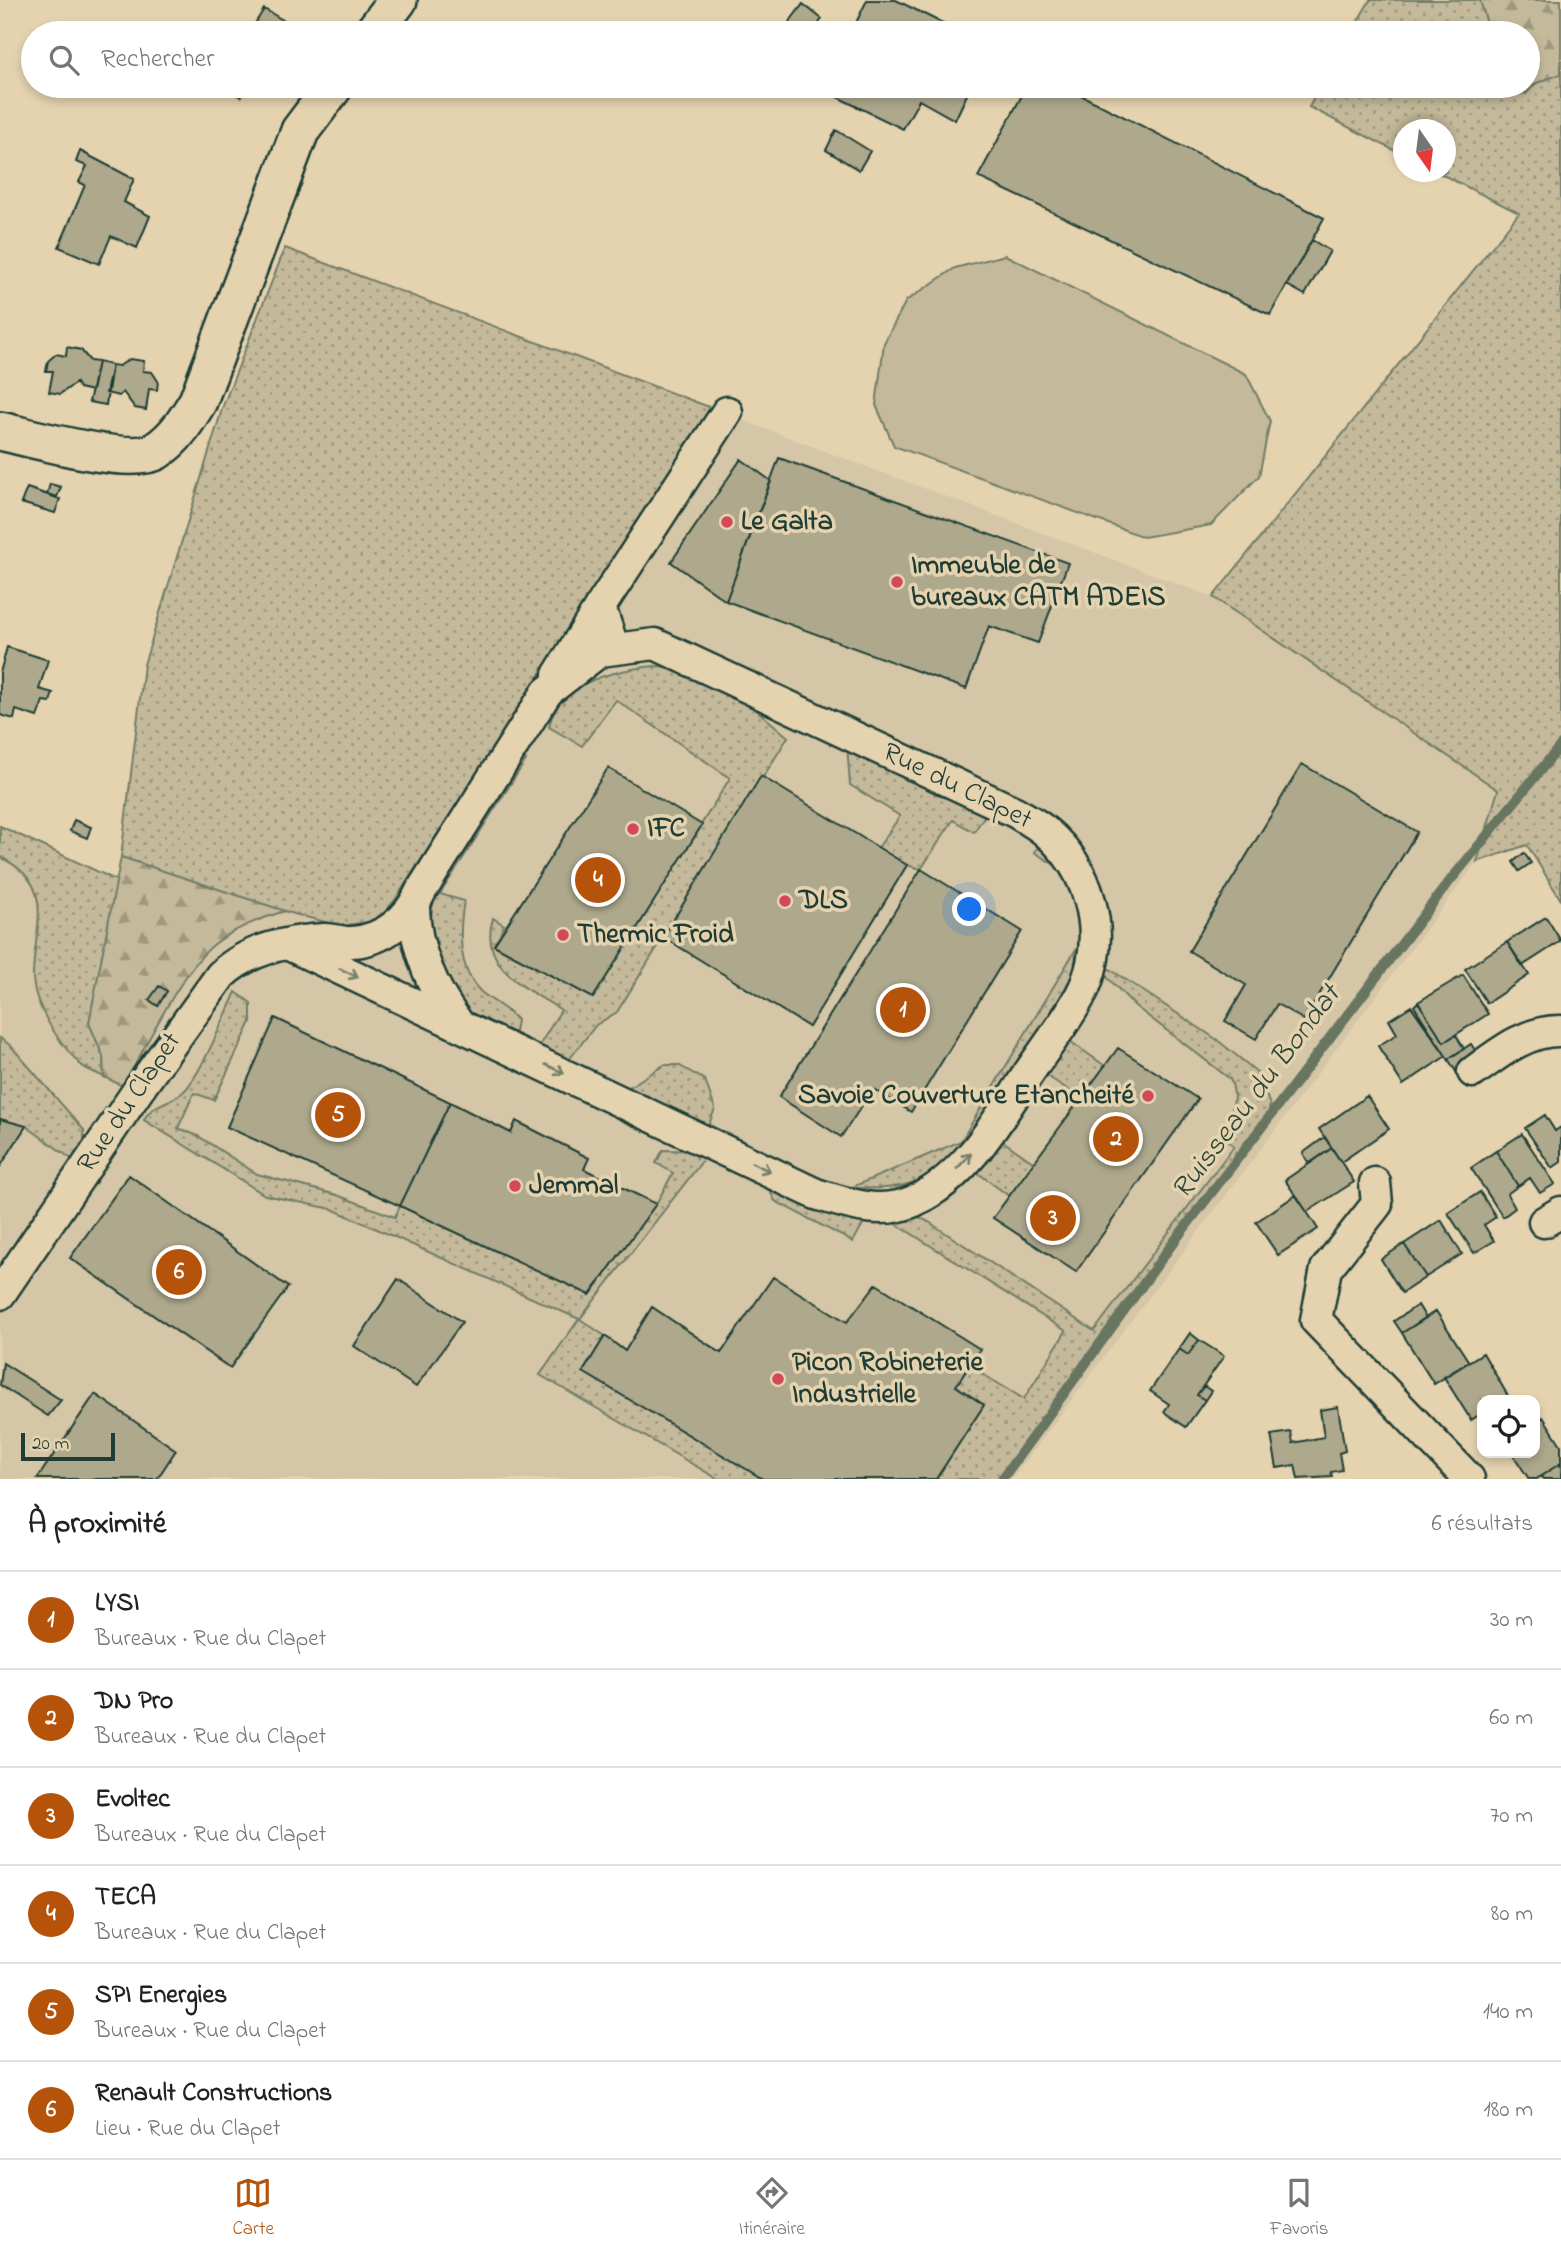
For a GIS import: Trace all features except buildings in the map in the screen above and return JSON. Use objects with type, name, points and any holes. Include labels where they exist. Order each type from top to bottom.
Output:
[{"type":"street","points":[[382,21],[398,0]]},
{"type":"street","points":[[0,432],[124,457],[153,453],[178,434],[198,401],[300,131],[325,98]]},
{"type":"street","points":[[547,692],[727,412]]},
{"type":"street","points":[[600,607],[614,649]]},
{"type":"street","name":"Rue du Clapet","points":[[0,1294],[141,1086],[221,975],[246,956],[287,944],[327,939],[351,942],[380,936],[414,908],[421,891],[547,692],[600,651],[655,644],[1015,812],[1046,831],[1066,853],[1081,876],[1093,908],[1096,942],[1086,983],[978,1146],[944,1183],[914,1201],[888,1208],[856,1206],[817,1194],[287,944]]},
{"type":"street","name":"Rue du Clapet","points":[[414,908],[420,947],[430,978],[443,1004],[458,1023]]},
{"type":"street","points":[[1473,1072],[1507,1047],[1548,1031],[1561,1031]]},
{"type":"street","points":[[1375,1183],[1377,1204],[1326,1269],[1316,1320],[1469,1479]]},
{"type":"shaded area","points":[[285,248],[1213,597],[1498,790],[1477,862],[1012,1479],[0,1479],[0,826],[118,880],[144,665],[223,406]]},
{"type":"green space","points":[[1370,0],[1480,0],[1486,21],[1358,21]]},
{"type":"green space","points":[[1480,0],[1561,0],[1561,74],[1540,82],[1540,21],[1486,21]]},
{"type":"green space","points":[[1561,74],[1561,900],[1527,845],[1477,862],[1498,790],[1213,597],[1519,213],[1456,182],[1456,119],[1393,119],[1393,150],[1309,107],[1314,98],[1540,98],[1540,82]]},
{"type":"green space","points":[[285,248],[712,408],[395,900],[384,913],[368,922],[340,926],[272,908],[121,857],[144,665],[223,406]]},
{"type":"green space","points":[[1005,255],[1246,374],[1270,421],[1259,476],[1211,525],[1144,537],[894,446],[876,405],[884,343],[906,301],[955,268]]},
{"type":"green space","points":[[655,666],[696,673],[712,680],[742,699],[788,737],[617,1012],[596,1025],[564,1066],[543,1055],[539,1046],[561,1010],[520,984],[499,963],[492,950],[490,935],[493,918],[504,925],[495,946],[593,998],[730,778],[616,700],[582,746],[549,727],[554,712],[576,689],[606,675]]},
{"type":"green space","points":[[847,744],[987,812],[974,832],[953,820],[921,869],[907,865],[878,848],[900,816],[850,785]]},
{"type":"green space","points":[[518,757],[526,760],[440,894],[464,901],[461,936],[464,961],[473,983],[481,992],[517,1020],[515,1032],[508,1035],[475,1021],[445,984],[430,928],[434,891]]},
{"type":"green space","points":[[987,812],[1047,845],[1053,864],[1034,852],[1041,844]]},
{"type":"green space","points":[[0,826],[118,881],[89,1023],[103,1056],[104,1077],[82,1066],[72,1055],[56,1035],[37,999],[33,975],[39,908],[36,893],[30,880],[18,868],[0,857]]},
{"type":"green space","points":[[121,857],[285,911],[233,932],[204,954],[178,989],[123,1086],[104,1077],[103,1056],[89,1023]]},
{"type":"green space","points":[[1076,949],[1074,979],[1069,995],[999,1100],[957,1151],[936,1170],[906,1185],[850,1188],[961,1141]]},
{"type":"green space","points":[[1105,966],[1216,1039],[1257,1072],[1270,1105],[1266,1124],[1002,1479],[936,1479],[984,1405],[956,1386],[969,1366],[1024,1399],[1066,1331],[893,1222],[919,1217],[929,1222],[1094,1331],[1234,1146],[1220,1135],[1234,1101],[1230,1079],[1135,1006],[1102,972]]},
{"type":"green space","points":[[236,992],[251,1003],[251,1022],[214,1100],[194,1093],[178,1128],[198,1136],[257,1174],[337,1195],[395,1217],[400,1206],[590,1295],[656,1204],[673,1173],[656,1163],[663,1150],[710,1151],[580,1319],[605,1336],[583,1372],[763,1479],[718,1479],[540,1375],[579,1319],[332,1209],[265,1195],[144,1120],[152,1110],[178,1096],[189,1085],[204,1060]]},
{"type":"green space","points":[[0,1038],[11,1046],[84,1130],[84,1143],[73,1160],[26,1126],[0,1119]]},
{"type":"green space","points":[[1067,1039],[1105,1066],[1081,1098],[1044,1074]]},
{"type":"green space","points":[[664,1065],[678,1065],[705,1080],[715,1109],[705,1134],[623,1091]]},
{"type":"green space","points":[[997,1137],[1034,1163],[1009,1196],[974,1170]]},
{"type":"green space","points":[[765,1181],[863,1224],[853,1242],[775,1201]]},
{"type":"waterway","name":"Ruisseau du Bondat","points":[[1002,1479],[1170,1247],[1445,887],[1561,745]]},
{"type":"place","name":"Le Galta","points":[[727,522]]},
{"type":"place","name":"Immeuble de bureaux CATM ADEIS","points":[[897,582]]},
{"type":"place","name":"IFC","points":[[633,829]]},
{"type":"place","name":"TECA","points":[[598,880]]},
{"type":"place","name":"DLS","points":[[785,901]]},
{"type":"place","name":"Thermic Froid","points":[[563,935]]},
{"type":"place","name":"LYSI","points":[[903,1010]]},
{"type":"place","name":"Savoie Couverture Etancheité","points":[[1148,1096]]},
{"type":"place","name":"SPI Energies","points":[[338,1115]]},
{"type":"place","name":"DN Pro","points":[[1116,1139]]},
{"type":"place","name":"Jemmal","points":[[515,1186]]},
{"type":"place","name":"Evoltec","points":[[1053,1218]]},
{"type":"place","name":"Renault Constructions","points":[[179,1272]]},
{"type":"place","name":"Picon Robineterie Industrielle","points":[[778,1379]]}]
